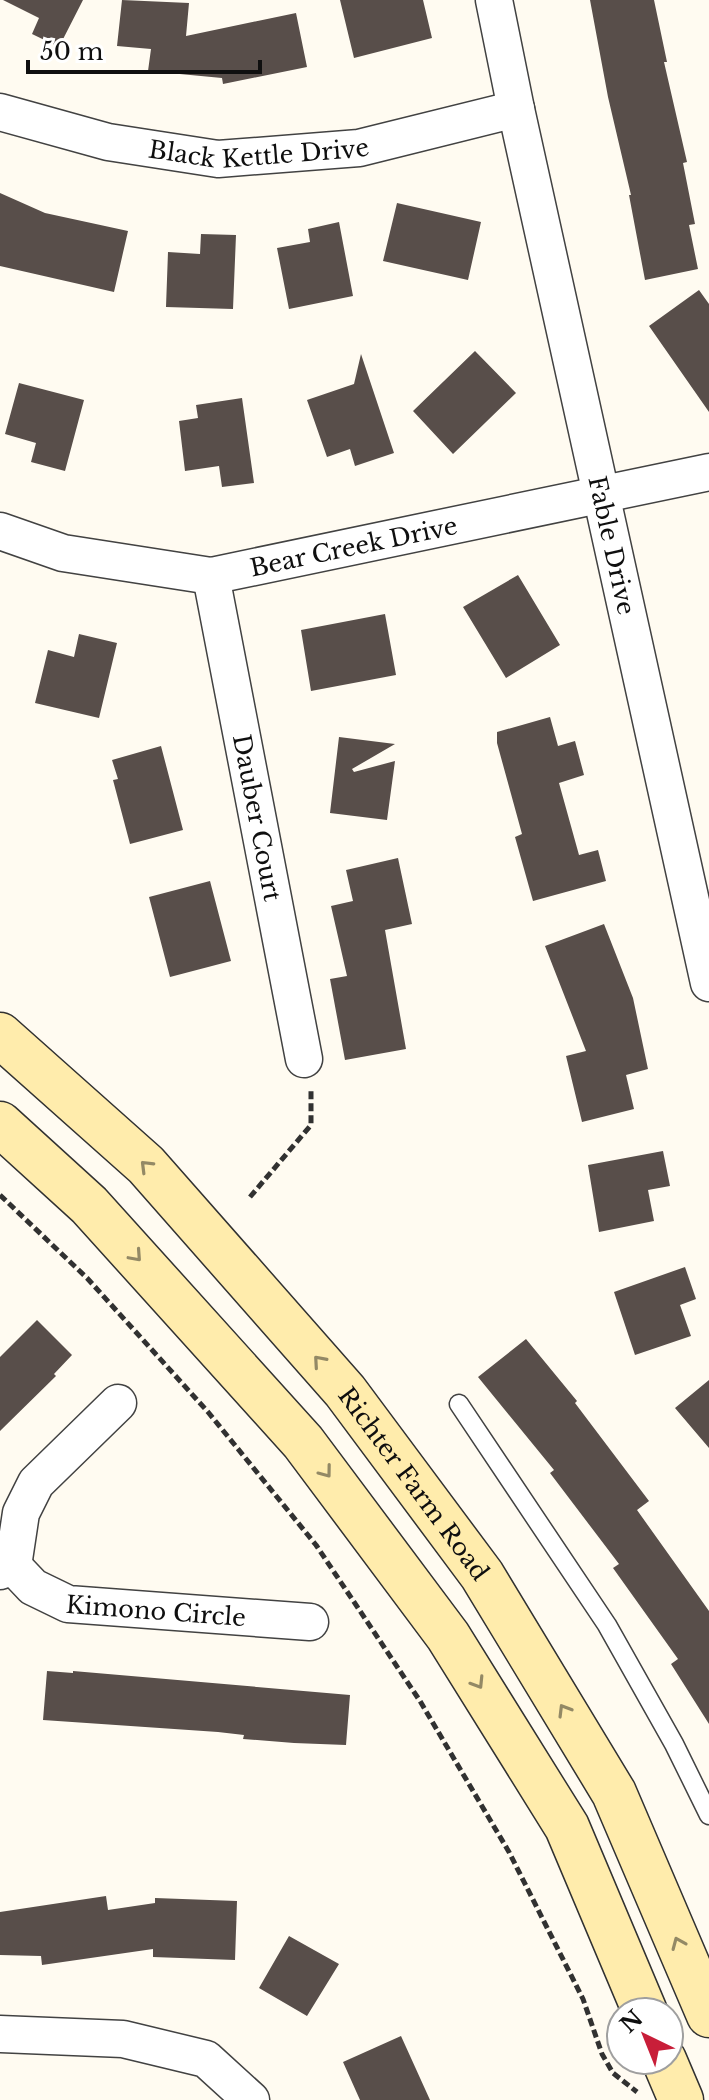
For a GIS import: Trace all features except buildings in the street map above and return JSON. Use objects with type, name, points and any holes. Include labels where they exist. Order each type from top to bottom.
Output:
[{"type":"main road","name":"Richter Farm Road","points":[[0,1035],[146,1165],[345,1391],[482,1575],[614,1793],[709,2015]]},
{"type":"main road","points":[[0,1124],[89,1205],[303,1442],[448,1636],[567,1827],[638,1996]]},
{"type":"main road","points":[[671,2076],[681,2100]]},
{"type":"street","name":"Fable Drive","points":[[494,0],[709,983]]},
{"type":"street","name":"Black Kettle Drive","points":[[0,112],[108,142],[218,159],[359,148],[516,109]]},
{"type":"street","name":"Bear Creek Drive","points":[[0,531],[63,553],[211,576],[709,472]]},
{"type":"street","name":"Dauber Court","points":[[211,576],[304,1059]]},
{"type":"street","name":"Kimono Circle","points":[[118,1403],[36,1483],[21,1513],[7,1569],[33,1587],[68,1604],[310,1622]]},
{"type":"street","points":[[0,2034],[123,2039],[206,2059],[251,2100]]},
{"type":"lane","points":[[459,1404],[607,1625],[674,1744],[709,1815]]},
{"type":"path","points":[[250,1197],[311,1125],[313,1099],[304,1059]]},
{"type":"path","points":[[0,1195],[87,1278],[125,1320],[208,1412],[316,1545],[420,1701],[509,1852],[583,1999],[602,2054],[613,2073],[641,2094],[643,2100]]}]
